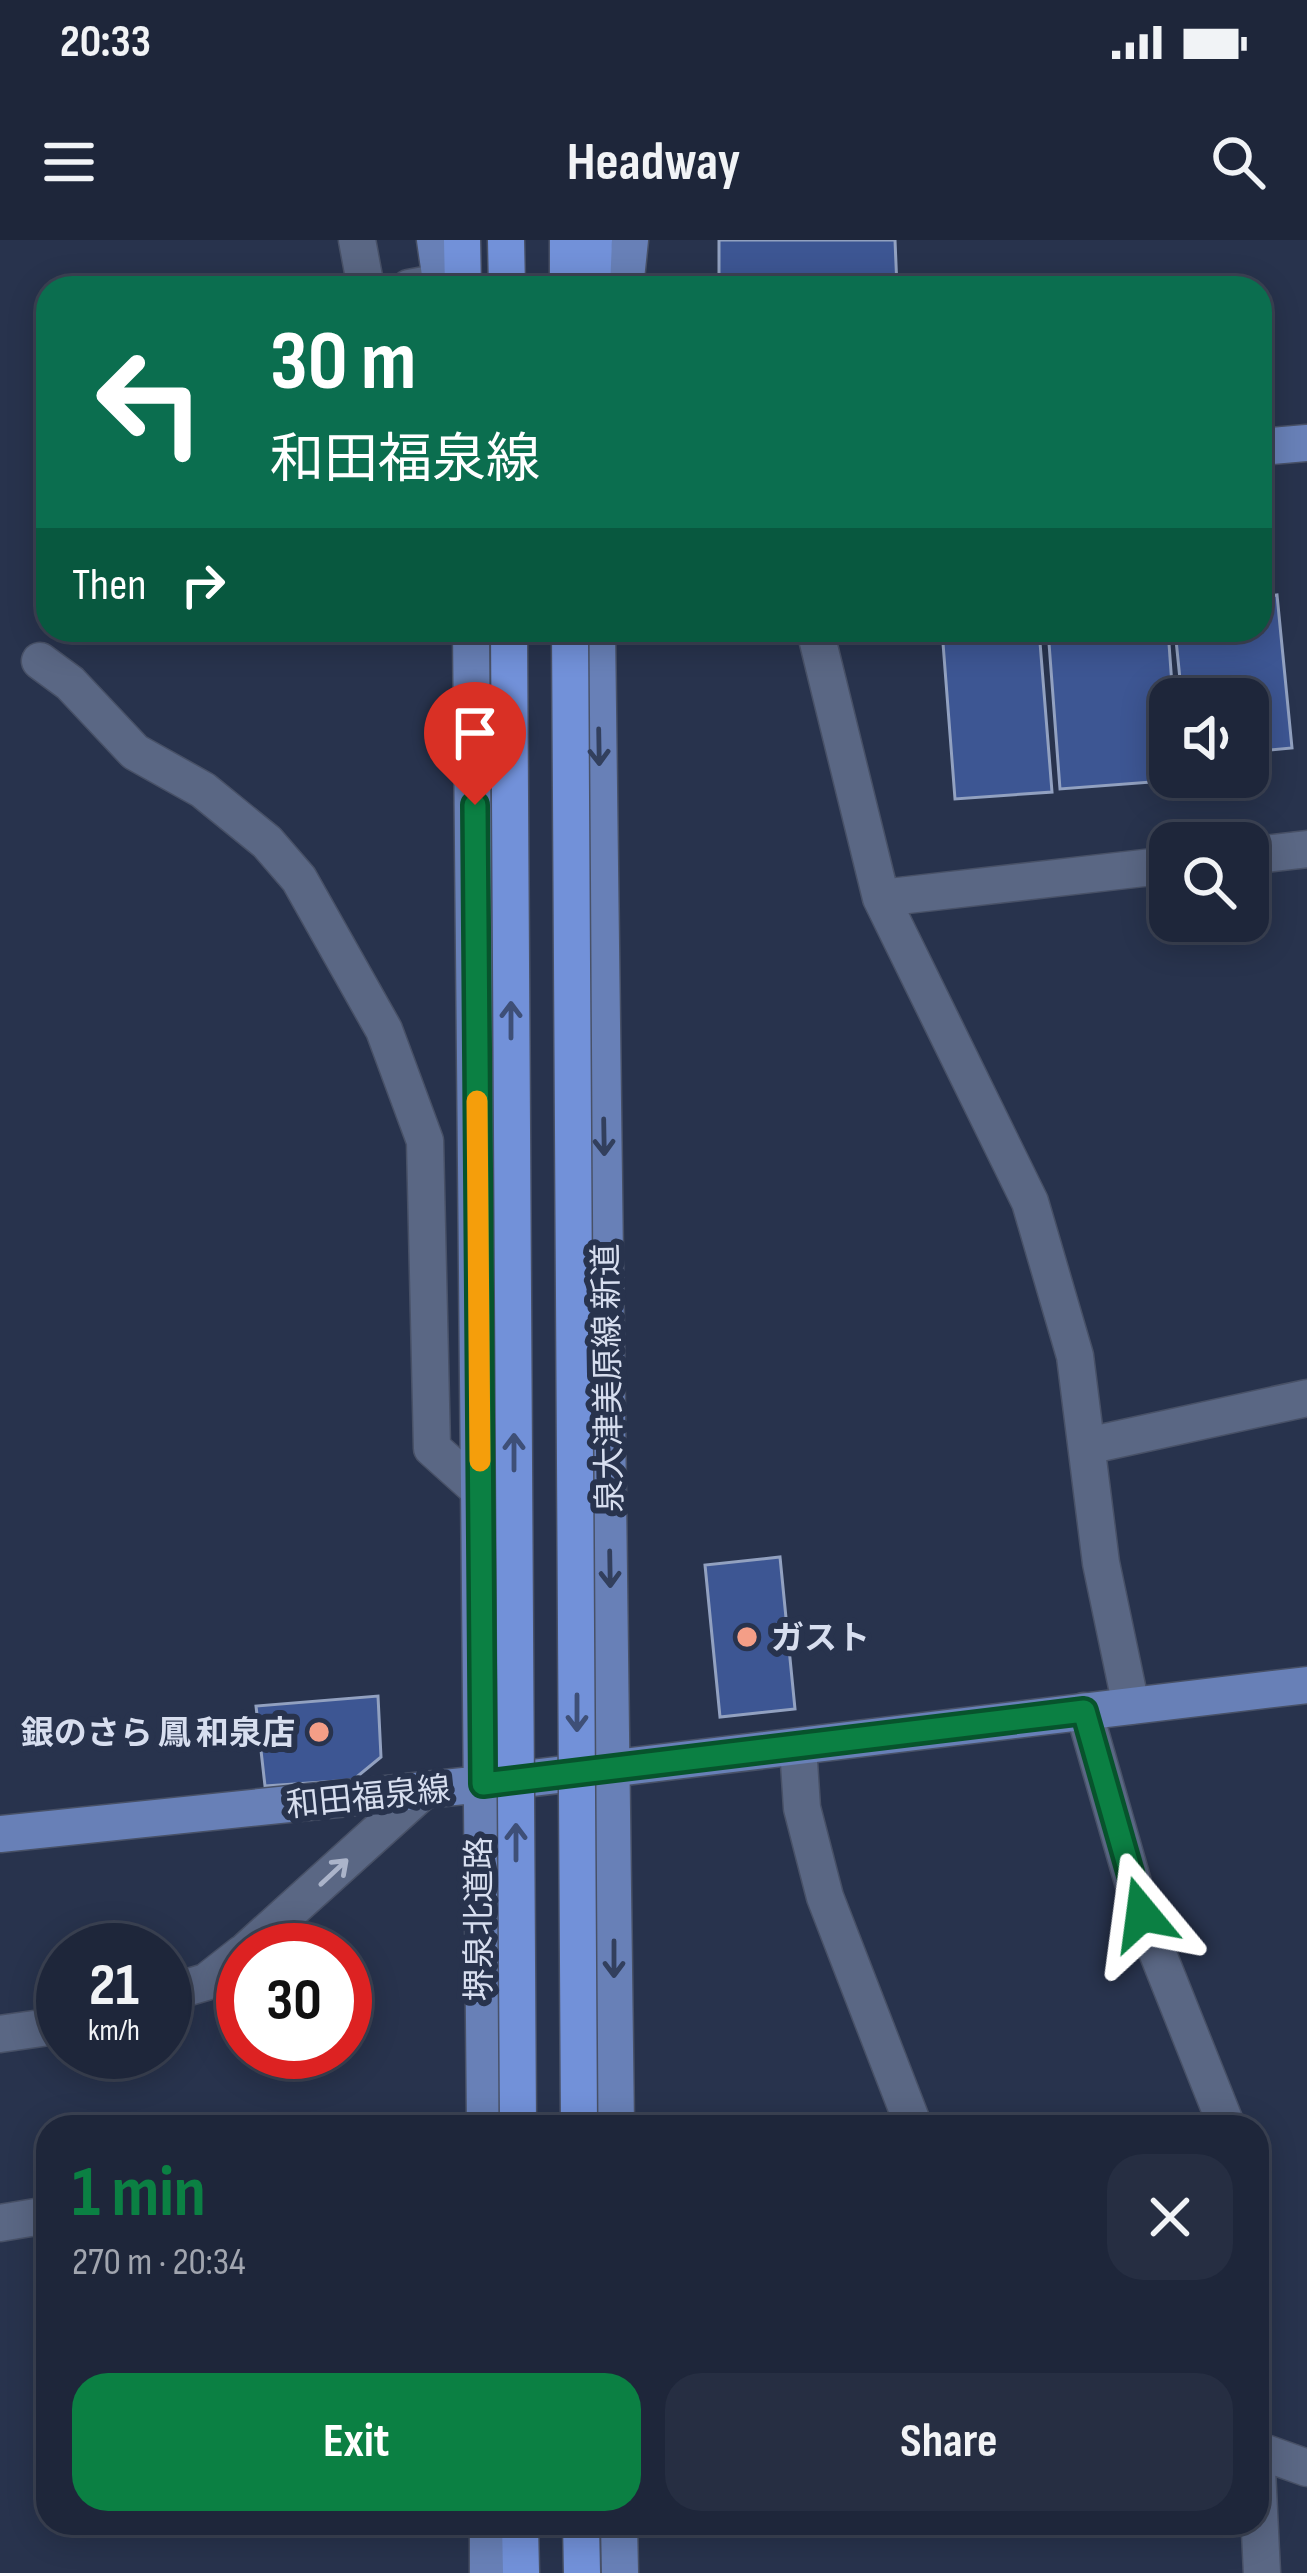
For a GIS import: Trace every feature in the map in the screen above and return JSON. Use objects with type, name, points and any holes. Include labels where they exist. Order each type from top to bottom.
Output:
[{"type":"highway","points":[[444,276],[462,240]]},
{"type":"highway","points":[[506,240],[507,276]]},
{"type":"highway","points":[[568,240],[568,276]]},
{"type":"highway","points":[[592,276],[594,240]]},
{"type":"highway","name":"堺泉北道路","points":[[509,642],[518,2115]]},
{"type":"highway","points":[[570,642],[579,2115]]},
{"type":"highway","points":[[520,2535],[521,2573]]},
{"type":"highway","points":[[581,2535],[582,2573]]},
{"type":"main road","points":[[435,240],[438,276]]},
{"type":"main road","points":[[626,276],[630,240]]},
{"type":"main road","points":[[1272,446],[1307,443]]},
{"type":"main road","points":[[471,642],[485,2115]]},
{"type":"main road","name":"泉大津美原線 新道","points":[[597,642],[616,2115]]},
{"type":"main road","name":"和田福泉線","points":[[0,1834],[483,1784],[1307,1685]]},
{"type":"main road","points":[[488,2535],[488,2573]]},
{"type":"main road","points":[[619,2535],[620,2573]]},
{"type":"street","points":[[357,240],[363,276]]},
{"type":"street","points":[[818,642],[880,898],[1030,1202],[1075,1356],[1101,1563],[1131,1706]]},
{"type":"street","points":[[40,662],[70,683],[135,752],[203,790],[267,842],[299,880],[384,1030],[425,1141],[432,1448],[480,1491]]},
{"type":"street","points":[[1269,854],[1307,849]]},
{"type":"street","points":[[880,898],[1149,867]]},
{"type":"street","points":[[1087,1446],[1307,1398]]},
{"type":"street","points":[[1084,1711],[1142,1914],[1222,2115]]},
{"type":"street","points":[[798,1747],[802,1808],[825,1897],[909,2115]]},
{"type":"street","points":[[277,1923],[424,1790]]},
{"type":"street","points":[[0,2034],[36,2029]]},
{"type":"street","points":[[0,2223],[36,2217]]},
{"type":"street","points":[[1269,2454],[1307,2468]]},
{"type":"street","points":[[1260,2535],[1262,2573]]},
{"type":"building","points":[[719,240],[895,240],[896,276],[719,276]]},
{"type":"building","points":[[1277,595],[1292,748],[1269,750],[1269,678],[1180,678],[1176,642],[1272,642],[1272,596]]},
{"type":"building","points":[[943,642],[1040,642],[1052,792],[955,799]]},
{"type":"building","points":[[1049,642],[1169,642],[1171,678],[1149,678],[1149,782],[1060,789]]},
{"type":"building","points":[[780,1557],[795,1709],[720,1717],[705,1565]]},
{"type":"building","name":"銀のさら 鳳 和泉店","points":[[378,1696],[381,1757],[353,1780],[265,1786],[256,1706]]},
{"type":"slow traffic","points":[[477,1101],[480,1461]]},
{"type":"place","name":"ガスト","points":[[747,1637]]},
{"type":"place","name":"銀のさら 鳳 和泉店","points":[[319,1732]]},
{"type":"route","points":[[475,805],[483,1784],[1084,1711],[1142,1914]]}]
